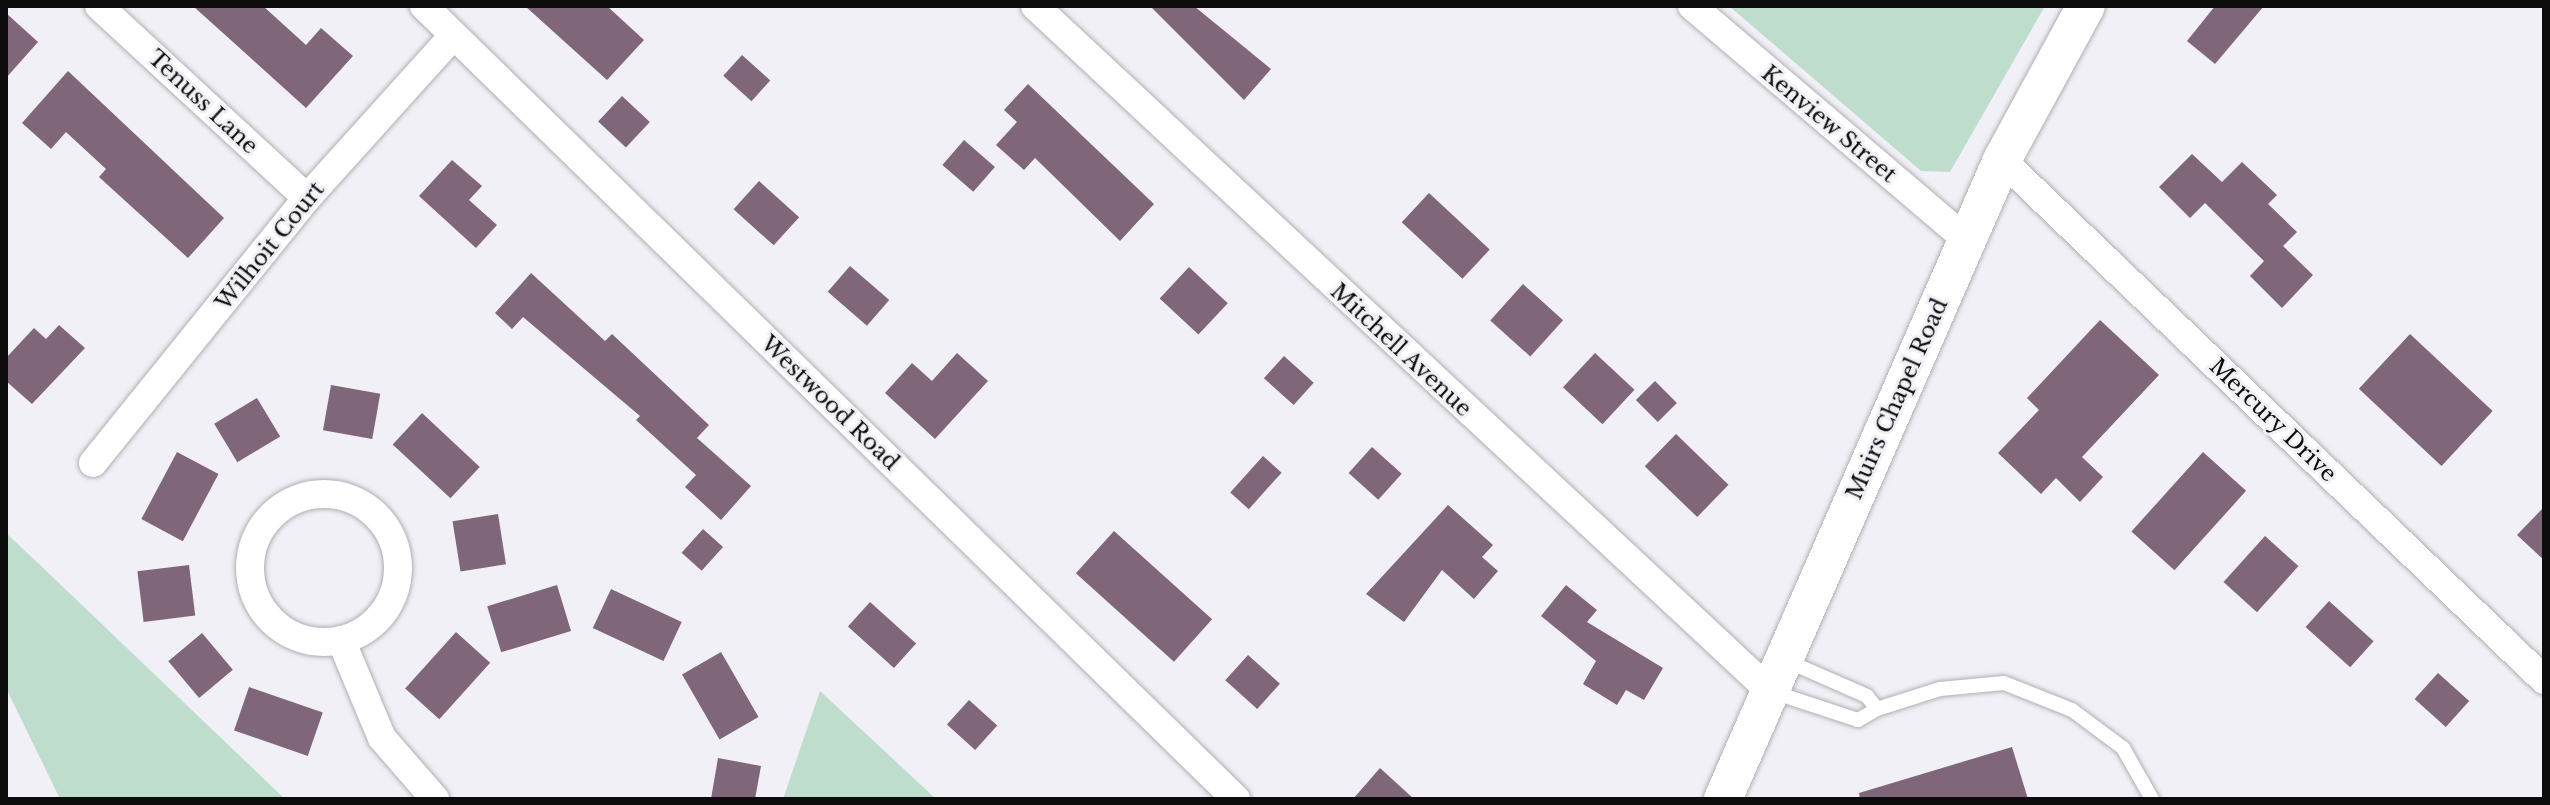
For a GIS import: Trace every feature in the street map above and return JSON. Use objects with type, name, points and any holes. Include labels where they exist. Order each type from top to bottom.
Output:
[{"type":"main road","name":"Muirs Chapel Road","points":[[1723,799],[2002,160],[2086,6]]},
{"type":"street","name":"Tenuss Lane","points":[[99,6],[307,198]]},
{"type":"street","name":"Westwood Road","points":[[424,6],[1236,799]]},
{"type":"street","name":"Mitchell Avenue","points":[[1035,6],[1776,675]]},
{"type":"street","name":"Kenview Street","points":[[1692,6],[1967,240]]},
{"type":"street","name":"Wilhoit Court","points":[[93,463],[307,198],[453,36]]},
{"type":"street","name":"Mercury Drive","points":[[2002,160],[2544,680]]},
{"type":"street","points":[[308,496],[363,506],[382,522],[396,552],[390,600],[370,626],[341,640],[308,641],[278,626],[251,584],[251,551],[266,521],[308,496]]},
{"type":"street","points":[[341,640],[382,738],[435,799]]},
{"type":"lane","points":[[1776,675],[1858,720],[1877,709],[1940,689],[2004,683],[2072,710],[2123,748],[2152,799]]},
{"type":"lane","points":[[1776,675],[1867,696],[1877,709]]},
{"type":"green space","points":[[1729,6],[2045,6],[1950,172],[1921,171]]},
{"type":"green space","points":[[6,533],[285,799],[60,799],[6,688]]},
{"type":"green space","points":[[820,691],[936,799],[783,799]]},
{"type":"building","points":[[193,6],[263,6],[306,45],[321,28],[353,56],[306,108]]},
{"type":"building","points":[[525,6],[607,6],[644,40],[607,80]]},
{"type":"building","points":[[1150,6],[1194,6],[1271,69],[1244,100]]},
{"type":"building","points":[[2215,6],[2264,6],[2215,64],[2187,41]]},
{"type":"building","points":[[6,13],[38,42],[6,78]]},
{"type":"building","points":[[742,55],[770,80],[752,101],[723,76]]},
{"type":"building","points":[[68,71],[224,218],[188,258],[99,177],[106,169],[66,132],[51,149],[22,123]]},
{"type":"building","points":[[1028,84],[1154,204],[1120,241],[1035,158],[1024,170],[996,145],[1017,122],[1004,110]]},
{"type":"building","points":[[622,96],[650,122],[626,148],[598,122]]},
{"type":"building","points":[[964,140],[995,167],[973,192],[942,165]]},
{"type":"building","points":[[2192,154],[2222,182],[2242,162],[2277,195],[2268,204],[2297,232],[2283,246],[2313,275],[2282,308],[2250,276],[2264,261],[2205,203],[2190,218],[2159,187]]},
{"type":"building","points":[[452,160],[482,186],[469,200],[497,225],[476,248],[419,196]]},
{"type":"building","points":[[759,181],[799,217],[774,245],[734,209]]},
{"type":"building","points":[[1429,193],[1490,250],[1462,279],[1402,222]]},
{"type":"building","points":[[850,266],[889,300],[867,326],[828,292]]},
{"type":"building","points":[[1189,267],[1228,303],[1198,335],[1160,298]]},
{"type":"building","points":[[531,273],[605,341],[612,334],[709,425],[697,438],[751,486],[721,520],[685,487],[696,475],[636,420],[640,416],[523,317],[512,329],[495,313]]},
{"type":"building","points":[[1523,284],[1563,320],[1530,357],[1490,320]]},
{"type":"building","points":[[2100,320],[2159,375],[2082,457],[2103,477],[2080,502],[2056,478],[2041,494],[1998,453],[2039,410],[2027,398]]},
{"type":"building","points":[[59,325],[85,348],[32,404],[6,381],[6,358],[34,328],[46,339]]},
{"type":"building","points":[[2410,334],[2493,411],[2441,466],[2359,389]]},
{"type":"building","points":[[957,353],[988,381],[935,439],[885,393],[912,363],[932,381]]},
{"type":"building","points":[[1595,353],[1634,390],[1602,424],[1563,387]]},
{"type":"building","points":[[1284,356],[1314,383],[1294,405],[1264,378]]},
{"type":"building","points":[[1655,381],[1677,403],[1658,422],[1636,400]]},
{"type":"building","points":[[331,385],[380,394],[372,439],[323,430]]},
{"type":"building","points":[[257,398],[280,437],[237,462],[214,424]]},
{"type":"building","points":[[422,413],[480,467],[450,498],[393,444]]},
{"type":"building","points":[[1676,434],[1729,485],[1697,517],[1645,466]]},
{"type":"building","points":[[1372,447],[1402,474],[1378,500],[1349,473]]},
{"type":"building","points":[[177,452],[218,474],[183,541],[141,519]]},
{"type":"building","points":[[2203,452],[2246,491],[2175,570],[2131,532]]},
{"type":"building","points":[[1263,456],[1282,473],[1249,509],[1230,492]]},
{"type":"building","points":[[1448,505],[1493,545],[1482,557],[1498,571],[1474,599],[1442,570],[1404,622],[1366,594]]},
{"type":"building","points":[[2544,507],[2544,560],[2517,535]]},
{"type":"building","points":[[498,514],[506,564],[461,572],[453,521]]},
{"type":"building","points":[[703,529],[723,547],[702,571],[682,553]]},
{"type":"building","points":[[1114,531],[1212,619],[1174,662],[1076,573]]},
{"type":"building","points":[[2265,536],[2298,566],[2257,612],[2224,582]]},
{"type":"building","points":[[189,565],[195,616],[144,622],[137,571]]},
{"type":"building","points":[[557,585],[571,631],[501,652],[487,606]]},
{"type":"building","points":[[1566,585],[1597,610],[1587,622],[1663,668],[1644,700],[1626,690],[1617,705],[1583,684],[1596,661],[1541,616]]},
{"type":"building","points":[[611,589],[682,622],[664,661],[593,628]]},
{"type":"building","points":[[2329,601],[2374,641],[2350,667],[2306,627]]},
{"type":"building","points":[[870,602],[916,643],[894,668],[848,627]]},
{"type":"building","points":[[456,632],[490,663],[439,719],[405,688]]},
{"type":"building","points":[[202,633],[233,670],[199,698],[168,661]]},
{"type":"building","points":[[721,652],[759,717],[720,739],[682,674]]},
{"type":"building","points":[[1248,655],[1280,684],[1257,709],[1225,680]]},
{"type":"building","points":[[2438,673],[2469,701],[2446,727],[2415,699]]},
{"type":"building","points":[[249,687],[323,712],[308,756],[234,730]]},
{"type":"building","points":[[969,700],[997,725],[975,750],[947,725]]},
{"type":"building","points":[[2012,747],[2028,799],[1860,799],[1859,793]]},
{"type":"building","points":[[718,758],[761,766],[755,799],[711,799]]},
{"type":"building","points":[[1380,768],[1414,799],[1353,799]]}]
